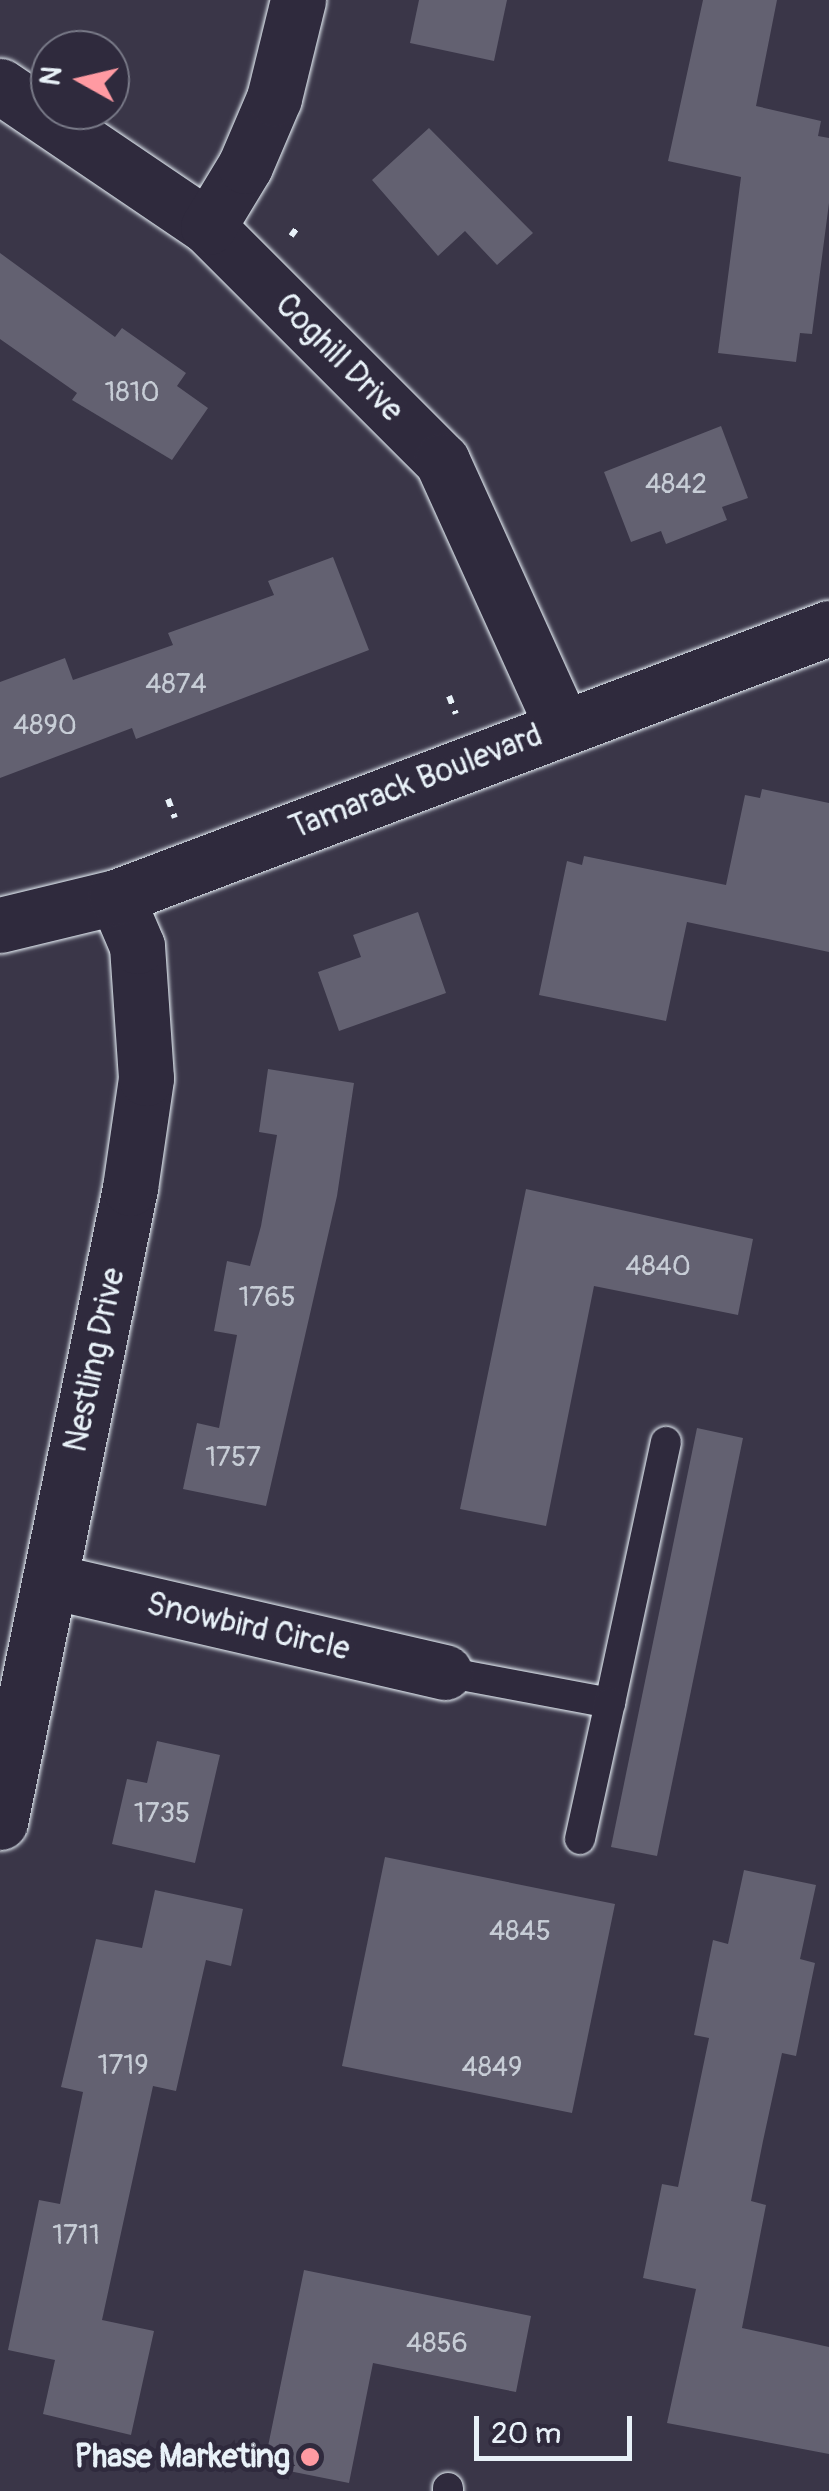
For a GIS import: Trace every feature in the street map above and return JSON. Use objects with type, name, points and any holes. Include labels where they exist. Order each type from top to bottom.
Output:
[{"type":"street","points":[[208,228],[245,166],[274,98],[298,0]]},
{"type":"street","name":"Coghill Drive","points":[[0,86],[208,228],[442,461],[562,726]]},
{"type":"street","name":"Tamarack Boulevard","points":[[0,925],[116,897],[829,628]]},
{"type":"street","name":"Nestling Drive","points":[[0,1822],[146,1078],[137,946],[116,897]]},
{"type":"street","name":"Snowbird Circle","points":[[50,1581],[445,1672]]},
{"type":"lane","points":[[580,1839],[666,1442]]},
{"type":"lane","points":[[445,1672],[610,1703]]},
{"type":"path","points":[[168,799],[178,823]]},
{"type":"building","points":[[419,0],[507,0],[494,61],[410,43]]},
{"type":"building","points":[[703,0],[777,0],[756,106],[821,121],[818,136],[829,138],[829,203],[812,334],[800,333],[796,362],[718,353],[741,177],[668,161]]},
{"type":"building","points":[[429,128],[533,233],[497,265],[465,231],[438,256],[372,180]]},
{"type":"building","points":[[0,253],[115,337],[122,328],[186,373],[177,386],[208,408],[172,460],[72,400],[77,393],[0,339]]},
{"type":"building","points":[[721,426],[748,498],[722,507],[727,520],[666,544],[661,531],[631,542],[604,472]]},
{"type":"building","points":[[333,557],[369,650],[136,739],[132,728],[0,778],[0,682],[65,658],[73,680],[173,645],[168,633],[274,595],[268,581]]},
{"type":"building","points":[[762,789],[829,803],[829,952],[687,922],[666,1021],[539,995],[567,861],[582,865],[584,856],[726,885],[745,795],[760,798]]},
{"type":"building","points":[[418,912],[446,993],[339,1031],[318,972],[361,957],[353,935]]},
{"type":"building","points":[[268,1069],[354,1083],[337,1196],[266,1506],[183,1489],[197,1423],[219,1428],[237,1335],[214,1331],[227,1261],[250,1266],[261,1226],[277,1135],[259,1132]]},
{"type":"building","points":[[526,1189],[753,1239],[738,1315],[594,1286],[546,1526],[460,1509]]},
{"type":"building","points":[[697,1428],[743,1438],[657,1856],[611,1847]]},
{"type":"building","points":[[157,1741],[220,1755],[195,1863],[112,1844],[127,1779],[147,1783]]},
{"type":"building","points":[[385,1857],[615,1904],[572,2113],[342,2066]]},
{"type":"building","points":[[744,1870],[816,1885],[800,1959],[815,1963],[796,2056],[782,2053],[751,2201],[766,2205],[742,2328],[829,2347],[829,2454],[667,2423],[696,2289],[643,2278],[662,2184],[678,2187],[709,2038],[694,2035],[713,1940],[728,1944]]},
{"type":"building","points":[[155,1890],[243,1909],[231,1966],[206,1960],[176,2091],[153,2086],[102,2320],[154,2331],[131,2435],[43,2414],[55,2360],[8,2350],[39,2200],[60,2204],[83,2092],[61,2087],[96,1939],[142,1948]]},
{"type":"building","points":[[304,2270],[531,2316],[516,2392],[373,2363],[349,2483],[264,2466]]},
{"type":"place","name":"Phase Marketing","points":[[310,2457]]}]
